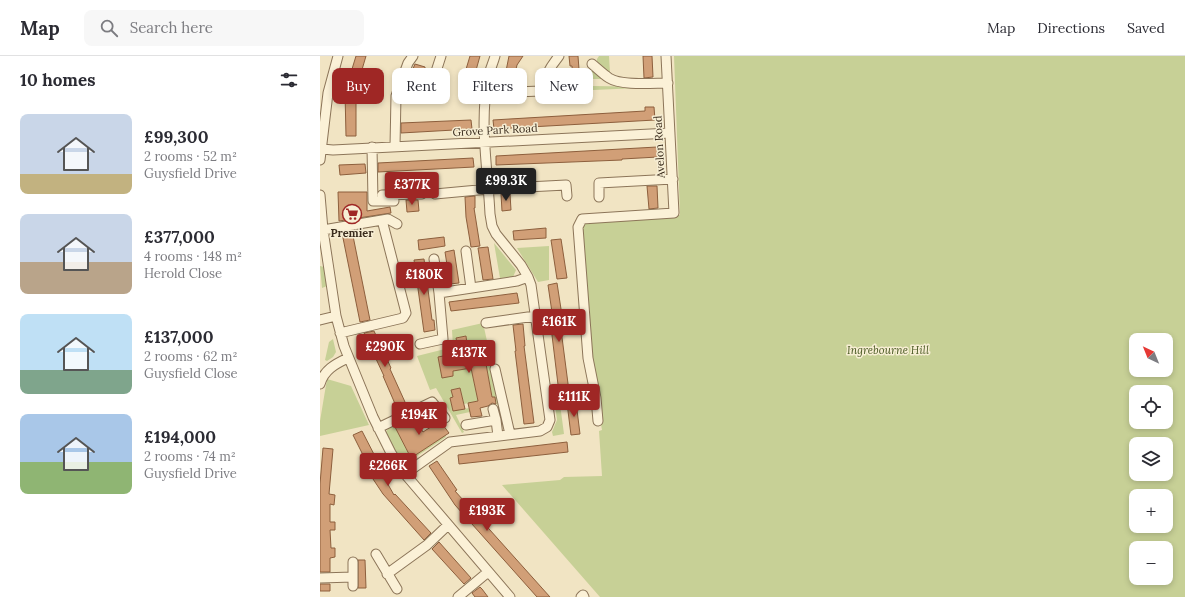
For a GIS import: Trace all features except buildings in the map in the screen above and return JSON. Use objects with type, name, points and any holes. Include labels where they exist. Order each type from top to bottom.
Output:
[{"type":"street","points":[[320,160],[322,149],[322,120],[338,56]]},
{"type":"street","points":[[406,68],[413,56]]},
{"type":"street","points":[[437,68],[441,56]]},
{"type":"street","points":[[491,68],[495,56]]},
{"type":"street","points":[[550,68],[559,56]]},
{"type":"street","name":"Avelon Road","points":[[598,422],[596,398],[588,358],[578,227],[582,219],[674,214],[666,56]]},
{"type":"street","points":[[592,64],[610,79],[640,84],[668,83]]},
{"type":"street","points":[[395,146],[396,104]]},
{"type":"street","points":[[405,474],[450,442],[540,430],[547,427],[550,420],[531,285],[521,265],[496,234],[492,226],[485,142],[484,104]]},
{"type":"street","name":"Grove Park Road","points":[[322,149],[332,150],[670,134]]},
{"type":"street","points":[[372,147],[373,201],[394,201]]},
{"type":"street","points":[[599,197],[599,183],[673,179]]},
{"type":"street","points":[[435,194],[489,189],[566,185],[567,196]]},
{"type":"street","points":[[373,195],[422,194]]},
{"type":"street","points":[[320,195],[323,230],[340,333],[348,358],[378,428],[391,453],[405,474],[510,597]]},
{"type":"street","points":[[323,230],[388,219],[397,224]]},
{"type":"street","points":[[340,333],[404,318],[406,313],[382,220]]},
{"type":"street","points":[[466,251],[471,288]]},
{"type":"street","points":[[420,344],[443,340],[439,293],[434,259]]},
{"type":"street","points":[[439,293],[517,281],[528,277]]},
{"type":"street","points":[[320,320],[336,316]]},
{"type":"street","points":[[486,323],[535,316]]},
{"type":"street","points":[[320,384],[331,366],[348,358]]},
{"type":"street","points":[[495,369],[510,434]]},
{"type":"street","points":[[378,428],[432,402],[445,418]]},
{"type":"street","points":[[493,409],[498,436]]},
{"type":"street","points":[[466,425],[496,420]]},
{"type":"street","points":[[387,574],[427,545],[448,525]]},
{"type":"street","points":[[376,554],[397,589]]},
{"type":"street","points":[[320,578],[353,582],[353,562]]},
{"type":"street","points":[[458,597],[488,572]]},
{"type":"green space","points":[[599,56],[609,56],[610,73],[597,64],[597,59]]},
{"type":"green space","name":"Ingrebourne Hill","points":[[674,56],[1185,56],[1185,597],[600,597],[502,485],[560,480],[564,477],[602,476],[599,431],[602,430],[593,377],[580,228],[585,221],[680,215]]},
{"type":"green space","points":[[594,70],[606,79],[593,79]]},
{"type":"green space","points":[[593,86],[661,87],[593,90]]},
{"type":"green space","points":[[494,243],[516,270],[513,277],[500,278]]},
{"type":"green space","points":[[549,246],[549,280],[538,282],[517,248]]},
{"type":"green space","points":[[320,266],[324,267],[327,286],[322,288]]},
{"type":"green space","points":[[483,323],[501,404],[497,405],[495,397],[492,397],[486,364],[482,364],[481,357],[471,358],[473,351],[471,343],[467,344],[466,336],[456,338],[460,360],[453,371],[471,368],[478,401],[464,404],[460,388],[451,390],[453,397],[450,398],[453,411],[469,408],[470,412],[456,415],[464,432],[462,433],[436,388],[430,390],[417,356],[453,347],[452,330]]},
{"type":"green space","points":[[333,339],[336,352],[333,357],[327,361],[325,360],[329,342]]},
{"type":"green space","points":[[327,379],[351,386],[369,425],[320,436],[320,421]]},
{"type":"green space","points":[[560,404],[564,434],[553,436],[552,432],[557,420],[555,405]]},
{"type":"green space","points":[[391,423],[393,423],[411,458],[445,435],[446,437],[405,464],[398,456],[386,432]]},
{"type":"place","name":"Premier","points":[[352,214]]}]
